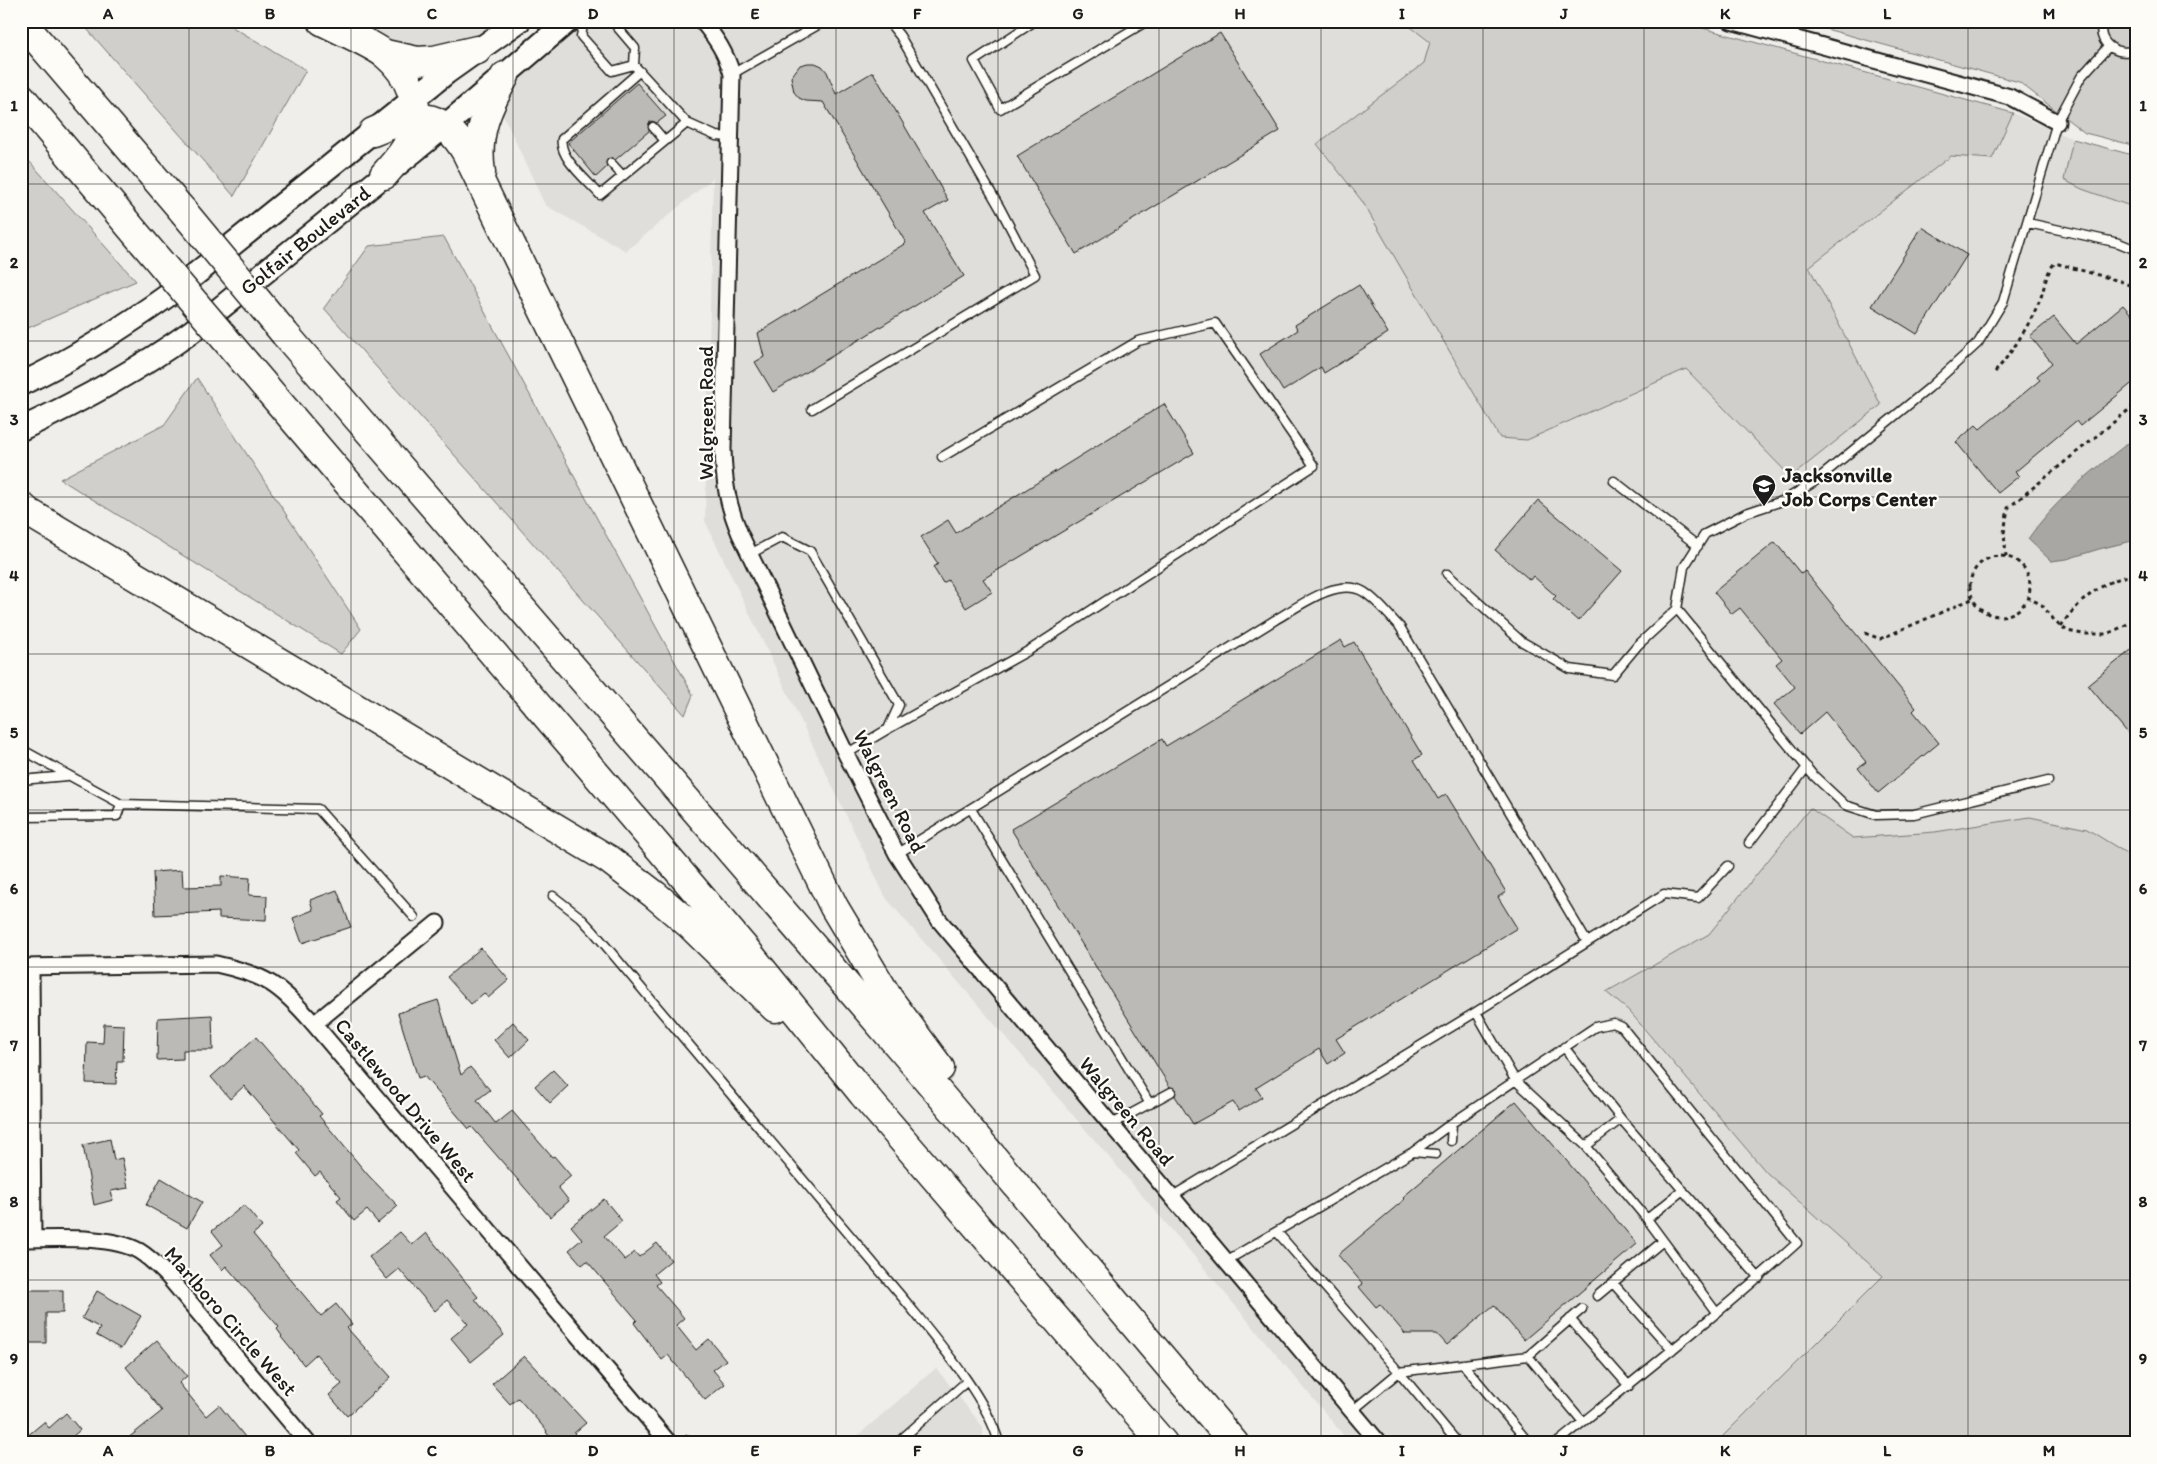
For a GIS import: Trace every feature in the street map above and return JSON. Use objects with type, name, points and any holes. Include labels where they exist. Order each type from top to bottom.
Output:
[{"type":"highway","points":[[21,21],[285,334],[1053,1227],[1234,1443]]},
{"type":"highway","points":[[322,21],[385,54],[416,61],[434,60],[477,50]]},
{"type":"highway","points":[[384,175],[405,148],[412,135],[415,108],[408,82],[399,67],[385,54]]},
{"type":"highway","points":[[484,184],[479,159],[480,136],[488,106],[505,76]]},
{"type":"highway","points":[[21,97],[747,950],[863,1094],[1163,1443]]},
{"type":"highway","points":[[415,108],[445,126],[458,139],[484,184],[834,907],[888,999],[1053,1227]]},
{"type":"highway","points":[[373,132],[415,108]]},
{"type":"highway","points":[[24,509],[608,859],[689,924],[863,1094]]},
{"type":"main road","points":[[415,108],[477,50],[519,21]]},
{"type":"main road","name":"Golfair Boulevard","points":[[21,428],[103,388],[162,353],[191,332],[445,126],[568,21]]},
{"type":"main road","name":"Golfair Boulevard","points":[[21,384],[83,352],[144,313],[177,289],[373,132]]},
{"type":"street","points":[[1731,21],[2010,97],[2057,122]]},
{"type":"street","name":"Walgreen Road","points":[[705,25],[727,57],[732,74],[723,456],[724,480],[729,506],[750,554],[846,754],[897,854],[939,920],[1379,1443]]},
{"type":"street","points":[[314,1024],[437,923]]},
{"type":"street","name":"Castlewood Drive West","points":[[26,967],[216,964],[240,969],[275,985],[291,997],[314,1024],[661,1440]]},
{"type":"street","points":[[26,967],[27,1239]]},
{"type":"street","name":"Marlboro Circle West","points":[[27,1239],[105,1241],[119,1243],[139,1251],[166,1274],[308,1443]]},
{"type":"lane","points":[[584,21],[581,36],[612,71],[637,68]]},
{"type":"lane","points":[[612,21],[635,48],[637,68],[687,123],[716,136],[731,137]]},
{"type":"lane","points":[[705,25],[722,21]]},
{"type":"lane","points":[[732,74],[824,21]]},
{"type":"lane","points":[[812,409],[1035,275],[1000,208],[900,36],[888,21]]},
{"type":"lane","points":[[1035,21],[974,62],[1000,109],[1147,21]]},
{"type":"lane","points":[[2103,21],[2102,33],[2108,47],[2122,53],[2136,50]]},
{"type":"lane","points":[[1447,574],[1521,641],[1570,669],[1613,675],[1638,645],[1677,609],[1684,567],[1705,534],[1746,513],[1785,500],[1814,482],[1929,388],[1978,343],[2003,302],[2057,122],[2080,77],[2108,47]]},
{"type":"lane","points":[[637,68],[623,90],[581,127],[562,139],[561,146],[565,156],[600,195],[687,123]]},
{"type":"lane","points":[[653,127],[665,141]]},
{"type":"lane","points":[[612,163],[622,176]]},
{"type":"lane","points":[[2028,223],[2119,243],[2136,250]]},
{"type":"lane","points":[[846,754],[1028,651],[1314,466],[1215,323],[1138,342],[942,458]]},
{"type":"lane","points":[[1614,482],[1698,546]]},
{"type":"lane","points":[[750,554],[782,537],[810,551],[899,705],[888,729]]},
{"type":"lane","points":[[897,854],[1275,620],[1333,588],[1349,586],[1364,592],[1400,627],[1587,942]]},
{"type":"lane","points":[[1677,609],[1807,767],[1846,805],[1876,815],[1914,814],[2048,781]]},
{"type":"lane","points":[[21,749],[121,804],[318,809],[414,917]]},
{"type":"lane","points":[[1749,842],[1807,767]]},
{"type":"lane","points":[[21,780],[67,776]]},
{"type":"lane","points":[[21,818],[117,816],[121,804]]},
{"type":"lane","points":[[971,809],[1150,1104]]},
{"type":"lane","points":[[1171,1197],[1476,1012],[1664,894],[1698,898],[1728,866]]},
{"type":"lane","points":[[553,896],[580,917],[601,940],[907,1303],[966,1382],[994,1427],[999,1443]]},
{"type":"lane","points":[[1476,1012],[1515,1080],[1586,1146],[1647,1219],[1716,1312]]},
{"type":"lane","points":[[1226,1262],[1413,1152],[1452,1122],[1596,1027],[1613,1023],[1622,1027],[1797,1243],[1759,1278],[1557,1443]]},
{"type":"lane","points":[[1564,1047],[1621,1119],[1759,1278]]},
{"type":"lane","points":[[1110,1125],[1170,1092]]},
{"type":"lane","points":[[1586,1146],[1621,1119]]},
{"type":"lane","points":[[1451,1141],[1452,1122]]},
{"type":"lane","points":[[1413,1152],[1436,1154]]},
{"type":"lane","points":[[1647,1219],[1683,1190]]},
{"type":"lane","points":[[1277,1232],[1458,1443]]},
{"type":"lane","points":[[1597,1296],[1663,1241]]},
{"type":"lane","points":[[1613,1283],[1672,1350]]},
{"type":"lane","points":[[1352,1411],[1376,1394],[1399,1372],[1528,1356],[1582,1309]]},
{"type":"lane","points":[[1570,1319],[1629,1386]]},
{"type":"lane","points":[[1528,1356],[1583,1422]]},
{"type":"lane","points":[[1463,1364],[1530,1443]]},
{"type":"lane","points":[[897,1443],[966,1382]]},
{"type":"path","points":[[1995,372],[2006,359],[2031,318],[2040,300],[2049,268],[2055,263],[2120,281],[2136,288]]},
{"type":"path","points":[[2006,557],[2004,532],[2008,508],[2136,404]]},
{"type":"path","points":[[2006,557],[2018,562],[2029,578],[2028,598],[2015,612],[2006,616],[1986,613],[1972,599],[1970,580],[1974,570],[1980,563],[1989,558],[2006,557]]},
{"type":"path","points":[[2061,626],[2070,612],[2090,595],[2110,583],[2127,576],[2136,575]]},
{"type":"path","points":[[2028,598],[2042,605],[2067,631],[2107,634],[2136,618]]},
{"type":"path","points":[[1865,633],[1880,639],[1972,599]]},
{"type":"shaded area","points":[[80,21],[222,21],[306,70],[234,196]]},
{"type":"shaded area","points":[[350,21],[497,21],[458,47],[402,49]]},
{"type":"shaded area","points":[[589,21],[1403,21],[1430,43],[1424,63],[1317,145],[1362,201],[1527,440],[1687,368],[1791,477],[1881,405],[1809,267],[1951,156],[1992,159],[2013,113],[2073,139],[2064,180],[2082,189],[2136,208],[2136,859],[1935,832],[1853,838],[1810,808],[1709,934],[1606,992],[1628,1011],[1767,1173],[1883,1276],[1716,1443],[1350,1443],[1188,1249],[886,898],[705,521],[713,178],[626,251],[545,205],[498,104],[523,77]]},
{"type":"shaded area","points":[[1403,21],[1677,21],[2013,113],[1992,159],[1951,156],[1809,267],[1881,405],[1791,477],[1686,369],[1527,440],[1500,438],[1362,201],[1317,144],[1424,63],[1430,42]]},
{"type":"shaded area","points":[[1797,21],[2136,21],[2136,146],[2085,133],[2019,82]]},
{"type":"shaded area","points":[[2073,139],[2136,156],[2136,208],[2082,189],[2064,180]]},
{"type":"shaded area","points":[[21,152],[136,281],[21,331]]},
{"type":"shaded area","points":[[444,237],[693,695],[685,715],[324,308],[369,246]]},
{"type":"shaded area","points":[[197,378],[361,629],[341,654],[60,479],[164,425]]},
{"type":"shaded area","points":[[2136,437],[2136,540],[2067,559],[2051,561],[2028,539],[2064,497]]},
{"type":"shaded area","points":[[1810,808],[1853,838],[1935,832],[2030,817],[2087,829],[2136,859],[2136,1443],[1716,1443],[1883,1276],[1767,1173],[1629,1011],[1606,992],[1709,934]]},
{"type":"shaded area","points":[[936,1368],[983,1427],[983,1443],[849,1443]]},
{"type":"building","points":[[1220,33],[1280,131],[1076,254],[1017,156]]},
{"type":"building","points":[[808,63],[822,66],[827,72],[836,94],[873,72],[948,200],[925,213],[964,276],[773,392],[755,362],[764,357],[758,333],[906,243],[823,102],[806,101],[799,98],[794,92],[791,77],[800,65]]},
{"type":"building","points":[[637,83],[666,116],[657,123],[652,121],[649,123],[649,131],[615,160],[612,158],[608,159],[606,162],[607,167],[596,177],[568,143]]},
{"type":"building","points":[[1922,227],[1967,255],[1917,334],[1872,306]]},
{"type":"building","points":[[1359,285],[1388,333],[1324,373],[1321,367],[1283,391],[1260,354],[1298,330],[1295,325]]},
{"type":"building","points":[[2123,305],[2136,320],[2136,380],[2080,426],[2076,421],[2015,472],[2019,476],[1998,493],[1956,442],[1976,425],[1980,429],[2040,380],[2037,376],[2052,363],[2030,336],[2054,317],[2076,344]]},
{"type":"building","points":[[1164,404],[1194,453],[983,579],[992,592],[966,608],[948,580],[943,583],[933,567],[938,564],[921,537],[948,520],[956,533]]},
{"type":"building","points":[[1538,500],[1622,571],[1578,621],[1553,599],[1556,596],[1533,576],[1530,580],[1495,550]]},
{"type":"building","points":[[1775,542],[1801,574],[1805,571],[1916,708],[1913,711],[1939,743],[1878,793],[1858,768],[1866,762],[1825,712],[1800,734],[1774,704],[1795,687],[1776,664],[1782,659],[1740,608],[1732,614],[1714,592]]},
{"type":"building","points":[[1341,640],[1345,647],[1354,642],[1422,755],[1414,760],[1438,799],[1446,794],[1506,892],[1498,897],[1517,928],[1336,1039],[1345,1053],[1328,1064],[1319,1049],[1256,1088],[1262,1097],[1239,1111],[1233,1102],[1193,1124],[1175,1096],[1176,1089],[1170,1087],[1011,829],[1162,739],[1166,746]]},
{"type":"building","points":[[2136,646],[2136,743],[2088,685]]},
{"type":"building","points":[[182,870],[183,887],[221,886],[221,876],[250,878],[249,895],[267,896],[266,920],[219,918],[219,912],[155,915],[153,872]]},
{"type":"building","points":[[337,890],[351,927],[302,943],[293,918],[313,910],[310,900]]},
{"type":"building","points":[[481,948],[509,980],[488,998],[484,993],[471,1004],[447,977]]},
{"type":"building","points":[[438,1000],[461,1075],[470,1067],[490,1090],[477,1100],[496,1124],[512,1111],[571,1176],[558,1187],[569,1201],[550,1217],[472,1127],[469,1129],[424,1076],[418,1078],[398,1013]]},
{"type":"building","points":[[212,1015],[213,1050],[183,1050],[183,1059],[157,1060],[158,1018]]},
{"type":"building","points":[[513,1022],[529,1040],[510,1058],[494,1040]]},
{"type":"building","points":[[104,1024],[124,1025],[123,1061],[117,1061],[116,1084],[86,1083],[87,1042],[103,1043]]},
{"type":"building","points":[[256,1037],[322,1114],[319,1116],[368,1175],[398,1206],[378,1223],[367,1210],[354,1221],[337,1200],[341,1197],[320,1172],[315,1176],[296,1153],[299,1150],[244,1086],[230,1099],[211,1077]]},
{"type":"building","points":[[553,1070],[568,1086],[550,1103],[535,1086]]},
{"type":"building","points":[[1516,1101],[1637,1244],[1524,1340],[1494,1305],[1447,1345],[1437,1334],[1405,1334],[1380,1304],[1376,1307],[1359,1287],[1363,1284],[1338,1255]]},
{"type":"building","points":[[110,1139],[114,1160],[122,1158],[128,1188],[111,1191],[113,1200],[94,1205],[83,1145]]},
{"type":"building","points":[[161,1178],[202,1202],[187,1228],[146,1205]]},
{"type":"building","points":[[604,1199],[622,1221],[604,1236],[625,1260],[635,1252],[639,1257],[657,1243],[671,1260],[654,1274],[660,1282],[656,1285],[684,1318],[676,1325],[696,1350],[709,1339],[726,1360],[713,1370],[725,1384],[705,1400],[668,1355],[662,1360],[634,1323],[637,1320],[587,1261],[582,1265],[569,1250],[582,1239],[571,1226]]},
{"type":"building","points":[[244,1205],[262,1227],[253,1234],[321,1316],[336,1304],[352,1324],[347,1328],[391,1377],[347,1416],[329,1395],[342,1384],[316,1354],[304,1365],[281,1337],[277,1329],[279,1327],[226,1266],[222,1270],[210,1255],[223,1245],[212,1231]]},
{"type":"building","points":[[400,1232],[412,1245],[426,1233],[478,1297],[475,1299],[504,1335],[471,1362],[451,1338],[468,1324],[447,1300],[435,1311],[399,1269],[387,1279],[369,1257]]},
{"type":"building","points":[[21,1290],[63,1290],[63,1313],[46,1313],[46,1343],[21,1343]]},
{"type":"building","points":[[97,1291],[141,1316],[121,1349],[96,1335],[100,1328],[82,1318]]},
{"type":"building","points":[[157,1340],[187,1376],[179,1383],[206,1416],[219,1405],[250,1443],[122,1443],[162,1411],[126,1367]]},
{"type":"building","points":[[524,1356],[586,1423],[574,1433],[581,1443],[554,1443],[547,1431],[518,1398],[510,1404],[492,1384]]},
{"type":"building","points":[[66,1413],[80,1430],[65,1443],[21,1443],[44,1422],[49,1428]]},
{"type":"place","name":"Jacksonville Job Corps Center","points":[[1764,507]]}]
